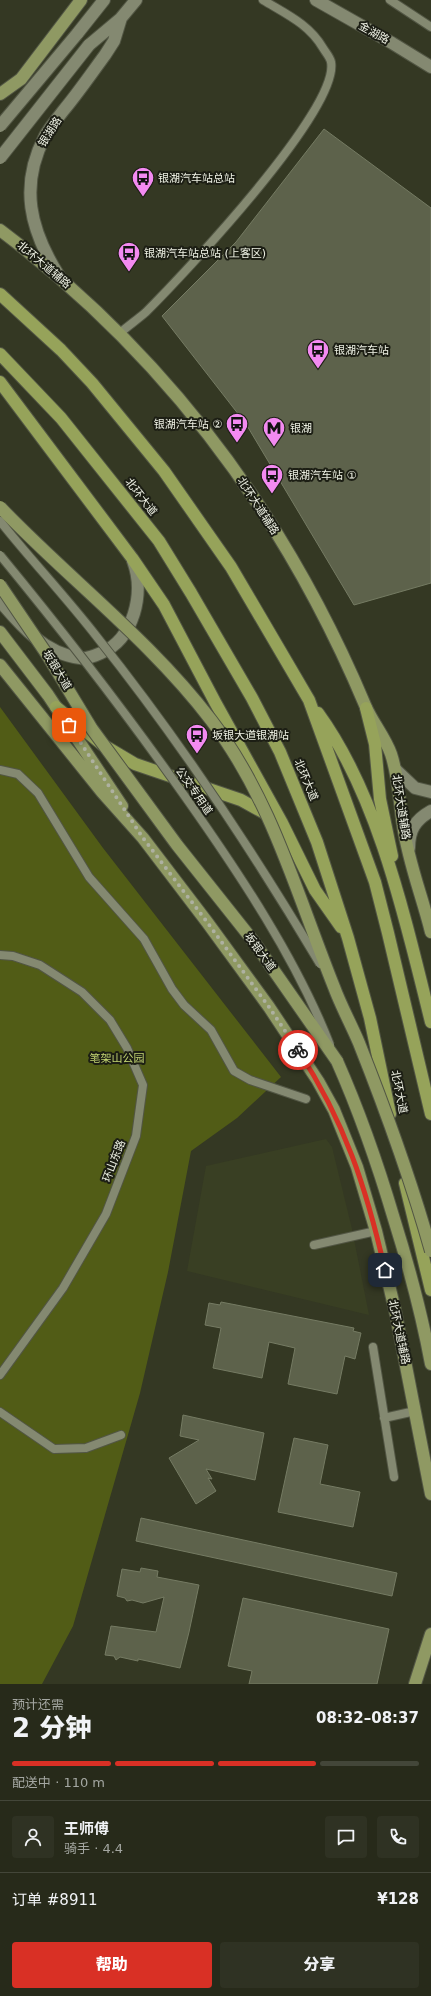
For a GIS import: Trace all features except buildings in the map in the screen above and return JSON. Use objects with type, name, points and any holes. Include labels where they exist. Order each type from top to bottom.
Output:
[{"type":"highway","points":[[0,294],[61,350],[92,383],[164,471],[232,567],[309,700],[336,737],[373,820],[393,879],[431,1022]]},
{"type":"highway","name":"北环大道","points":[[0,354],[61,418],[159,541],[252,698],[280,752],[317,842],[348,938],[370,1018],[397,1149],[431,1290]]},
{"type":"highway","points":[[0,382],[132,558],[164,605],[215,702],[282,822],[315,890],[348,938]]},
{"type":"highway","points":[[309,700],[374,882],[388,933],[431,1114]]},
{"type":"highway","points":[[56,707],[103,745],[135,764],[241,800],[282,822]]},
{"type":"highway","points":[[366,708],[375,744],[380,798],[393,861],[393,879]]},
{"type":"main road","points":[[0,94],[21,79],[60,30],[81,0]]},
{"type":"main road","points":[[60,30],[90,0]]},
{"type":"main road","name":"北环大道辅路","points":[[0,230],[60,279],[120,333],[149,362],[198,421],[260,508],[327,622],[366,708],[385,742],[396,770],[403,826],[431,932]]},
{"type":"main road","points":[[0,508],[169,672],[192,696],[228,743],[258,795],[294,875],[334,987],[358,1040],[405,1164],[431,1251]]},
{"type":"main road","name":"坂银大道","points":[[0,585],[46,653],[92,729],[177,845],[254,942],[336,1061],[355,1101],[380,1171],[411,1275],[431,1364]]},
{"type":"main road","points":[[0,632],[56,707],[143,838]]},
{"type":"main road","name":"北环大道辅路","points":[[0,665],[102,792],[143,838],[260,995],[318,1081],[334,1110],[357,1167],[376,1231],[395,1310],[431,1494]]},
{"type":"main road","points":[[415,1684],[431,1634]]},
{"type":"street","points":[[0,126],[104,0]]},
{"type":"street","name":"银湖路","points":[[60,279],[46,256],[34,225],[30,192],[35,163],[50,129],[114,41],[121,18],[136,0]]},
{"type":"street","name":"金湖路","points":[[316,0],[431,67]]},
{"type":"street","points":[[0,158],[89,45],[121,18]]},
{"type":"street","points":[[0,601],[33,637],[49,647],[81,658],[93,657],[116,644],[132,618],[138,595],[136,570],[132,558]]},
{"type":"street","points":[[396,770],[415,788],[431,792]]},
{"type":"street","points":[[409,851],[412,828],[416,821],[431,811]]},
{"type":"lane","points":[[120,333],[145,313],[227,226],[283,156],[327,88],[332,73],[330,60],[313,33],[303,24],[263,0]]},
{"type":"lane","points":[[390,0],[431,27]]},
{"type":"lane","name":"公交专用道","points":[[0,521],[96,636],[154,712],[275,889],[334,987]]},
{"type":"lane","name":"公交专用道","points":[[0,555],[59,626],[137,731],[235,870],[271,928],[304,988],[324,1029],[336,1061]]},
{"type":"lane","points":[[0,770],[18,774],[38,793],[89,877],[144,939],[168,984],[184,1005],[211,1030],[234,1071],[250,1080],[306,1099]]},
{"type":"lane","name":"环山东路","points":[[0,954],[14,956],[40,965],[82,992],[110,1020],[127,1048],[144,1085],[136,1136],[106,1214],[63,1288],[0,1375]]},
{"type":"lane","points":[[314,1245],[376,1231]]},
{"type":"lane","points":[[373,1347],[394,1477]]},
{"type":"lane","points":[[384,1418],[415,1411]]},
{"type":"lane","points":[[0,1412],[54,1449],[86,1448],[121,1435]]},
{"type":"shaded area","points":[[326,1139],[332,1147],[352,1229],[369,1315],[187,1271],[206,1166]]},
{"type":"green space","name":"笔架山公园","points":[[0,707],[103,848],[281,1077],[237,1118],[191,1151],[168,1272],[140,1393],[73,1626],[42,1684],[0,1684]]},
{"type":"way so far","points":[[69,725],[143,838],[207,922],[269,1007],[298,1050]]},
{"type":"place","name":"银湖汽车站总站","points":[[143,198]]},
{"type":"place","name":"银湖汽车站总站 (上客区)","points":[[129,272]]},
{"type":"place","name":"银湖汽车站","points":[[318,370]]},
{"type":"place","name":"银湖汽车站 ②","points":[[237,444]]},
{"type":"place","name":"银湖","points":[[274,448]]},
{"type":"place","name":"银湖汽车站 ①","points":[[272,494]]},
{"type":"place","name":"坂银大道银湖站","points":[[197,754]]},
{"type":"route","points":[[298,1050],[318,1081],[334,1110],[345,1136],[357,1167],[366,1197],[385,1270]]}]
